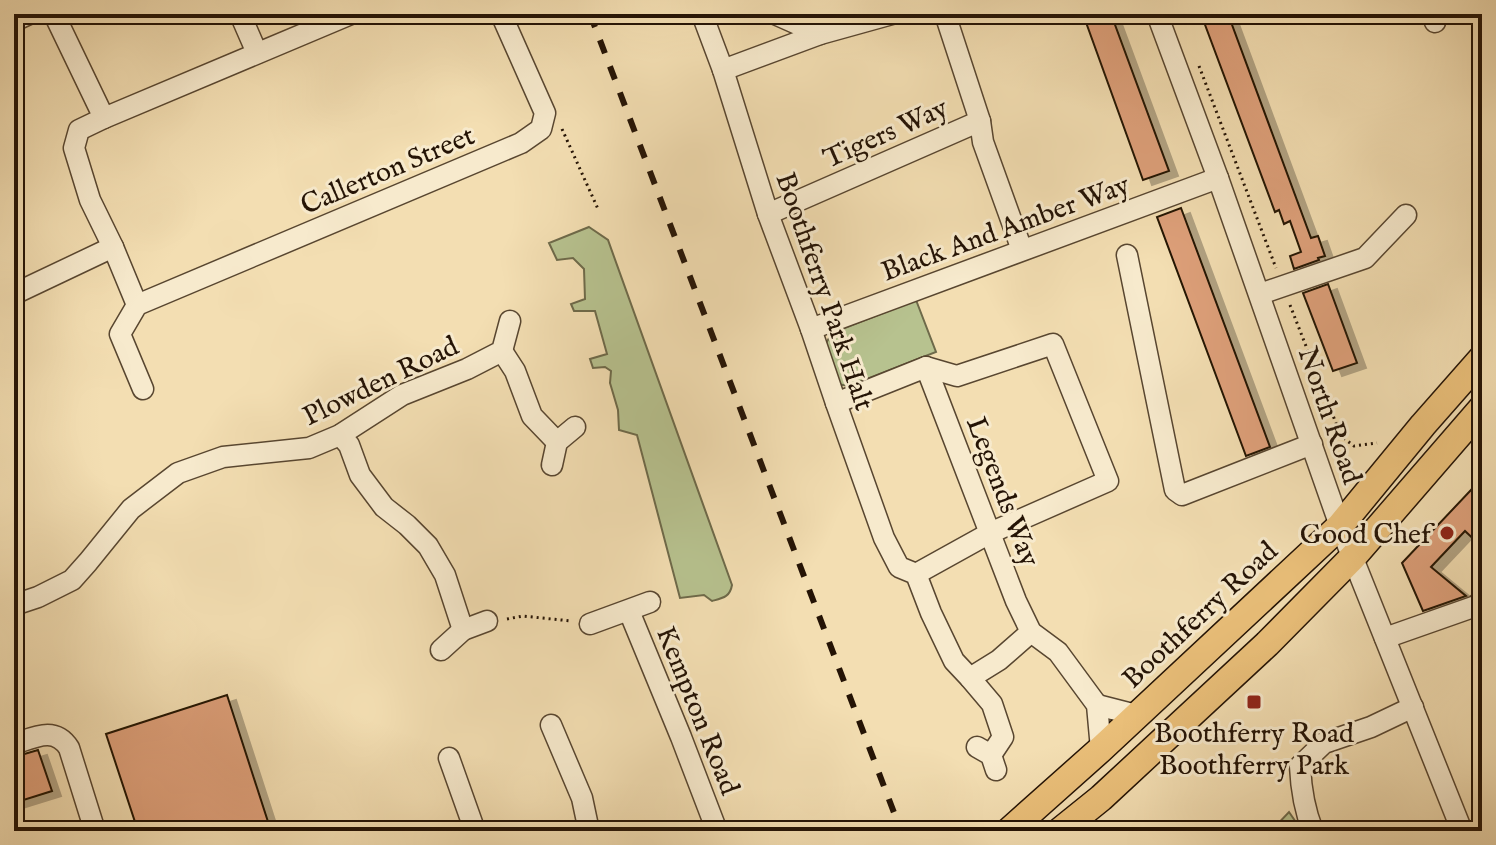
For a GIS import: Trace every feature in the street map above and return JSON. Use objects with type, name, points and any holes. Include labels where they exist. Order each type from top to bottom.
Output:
[{"type":"main road","name":"Boothferry Road","points":[[1009,831],[1340,526],[1482,358]]},
{"type":"main road","points":[[1060,831],[1101,798],[1256,654],[1353,557],[1482,408]]},
{"type":"street","points":[[14,21],[29,14]]},
{"type":"street","points":[[54,14],[104,118]]},
{"type":"street","points":[[240,14],[257,53]]},
{"type":"street","points":[[143,389],[120,334],[137,305],[90,200],[74,148],[79,130],[351,14]]},
{"type":"street","points":[[501,14],[545,113]]},
{"type":"street","name":"Boothferry Park Halt","points":[[702,14],[768,214],[884,538],[899,567],[916,574],[954,661],[992,704],[1003,737],[988,757]]},
{"type":"street","points":[[775,14],[820,34]]},
{"type":"street","points":[[723,70],[820,34],[892,14]]},
{"type":"street","points":[[945,14],[980,121],[983,142],[1022,250]]},
{"type":"street","name":"North Road","points":[[1157,14],[1260,294],[1340,526],[1462,831]]},
{"type":"street","name":"Callerton Street","points":[[137,305],[521,143],[541,129],[545,113]]},
{"type":"street","name":"Tigers Way","points":[[768,214],[980,121]]},
{"type":"street","name":"Black And Amber Way","points":[[811,329],[1218,178]]},
{"type":"street","points":[[1260,294],[1365,258],[1406,215]]},
{"type":"street","points":[[14,294],[113,247]]},
{"type":"street","points":[[1127,255],[1175,490],[1182,495],[1312,444]]},
{"type":"street","name":"Plowden Road","points":[[14,605],[72,580],[131,509],[178,473],[223,457],[309,448],[340,435],[402,395],[502,351],[510,321]]},
{"type":"street","points":[[836,403],[926,367],[957,376],[1053,344],[1108,481],[990,533],[916,574]]},
{"type":"street","points":[[502,351],[515,371],[532,416],[557,442]]},
{"type":"street","name":"Legends Way","points":[[926,367],[1016,601],[1031,632],[1058,652],[1097,705]]},
{"type":"street","points":[[552,465],[557,442],[575,427]]},
{"type":"street","points":[[340,435],[349,445],[360,475],[384,507],[428,546],[445,575],[463,630]]},
{"type":"street","points":[[1385,638],[1476,606],[1482,600]]},
{"type":"street","name":"Kempton Road","points":[[590,624],[650,602]]},
{"type":"street","name":"Kempton Road","points":[[629,611],[717,831]]},
{"type":"street","points":[[441,650],[463,630],[487,621]]},
{"type":"street","points":[[970,678],[999,660],[1031,632]]},
{"type":"street","points":[[1101,749],[1097,705],[1136,715]]},
{"type":"street","points":[[1313,831],[1301,792],[1300,766],[1324,743],[1371,727],[1413,707]]},
{"type":"street","points":[[551,725],[582,798],[589,831]]},
{"type":"street","points":[[14,744],[40,736],[63,738],[69,748],[95,831]]},
{"type":"street","points":[[449,758],[475,831]]},
{"type":"path","points":[[545,113],[555,113],[598,209]]},
{"type":"path","points":[[487,621],[523,616],[590,624]]},
{"type":"green space","points":[[589,227],[608,240],[732,585],[728,595],[719,599],[712,601],[704,595],[680,598],[637,435],[619,430],[618,410],[610,383],[611,371],[605,367],[593,368],[590,359],[607,354],[595,311],[574,311],[571,304],[585,299],[584,269],[573,258],[557,260],[549,243]]},
{"type":"green space","points":[[916,300],[936,352],[849,386],[837,384],[825,345],[832,333]]},
{"type":"green space","points":[[1289,812],[1302,831],[1271,831]]},
{"type":"building","points":[[1083,14],[1111,14],[1169,171],[1143,180]]},
{"type":"building","points":[[1201,14],[1228,14],[1311,238],[1318,236],[1325,256],[1319,260],[1294,269],[1290,256],[1301,252],[1290,221],[1284,224],[1279,210],[1275,212]]},
{"type":"building","points":[[1181,208],[1270,447],[1246,456],[1157,217]]},
{"type":"building","points":[[1328,284],[1357,363],[1333,371],[1303,293]]},
{"type":"building","points":[[1471,490],[1482,501],[1482,547],[1465,531],[1431,567],[1466,596],[1423,611],[1402,563]]},
{"type":"building","points":[[227,695],[271,831],[138,831],[106,734]]},
{"type":"building","points":[[38,750],[52,791],[14,803],[14,757]]},
{"type":"railway","points":[[590,14],[901,831]]},
{"type":"place","name":"Good Chef","points":[[1447,533]]},
{"type":"place","name":"Boothferry Road Boothferry Park","points":[[1254,702]]}]
